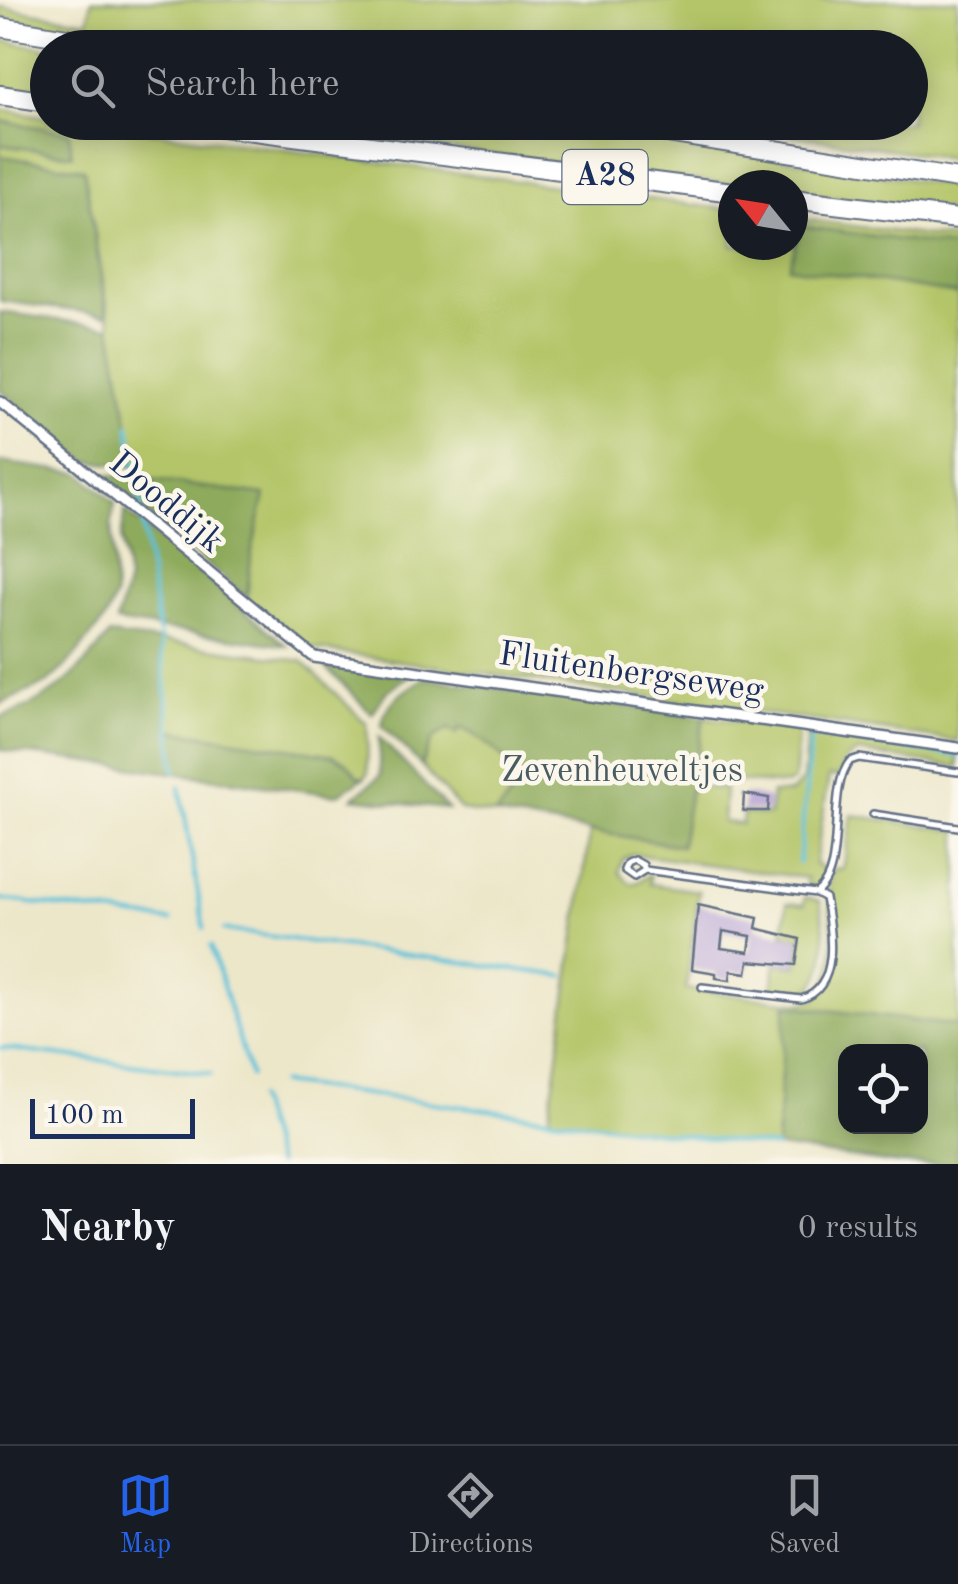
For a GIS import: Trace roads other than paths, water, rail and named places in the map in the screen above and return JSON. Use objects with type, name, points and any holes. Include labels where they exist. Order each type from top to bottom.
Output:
[{"type":"highway","points":[[0,27],[30,32]]},
{"type":"highway","points":[[0,94],[30,99]]},
{"type":"highway","name":"A28","points":[[324,140],[718,190]]},
{"type":"highway","name":"A28","points":[[711,140],[958,179]]},
{"type":"highway","name":"A28","points":[[912,172],[958,169]]},
{"type":"highway","points":[[808,202],[958,219]]},
{"type":"highway","points":[[852,206],[906,224],[958,232]]},
{"type":"street","name":"Dooddijk","points":[[0,402],[298,647]]},
{"type":"street","name":"Fluitenbergseweg","points":[[298,647],[317,658],[958,748]]},
{"type":"lane","points":[[816,893],[828,877],[843,777],[850,761],[860,758],[958,772]]},
{"type":"lane","points":[[872,814],[958,826]]},
{"type":"lane","points":[[645,870],[816,893],[825,898],[831,945],[826,977],[814,994],[802,999],[702,987]]},
{"type":"waterway","points":[[129,425],[142,515]]},
{"type":"waterway","points":[[142,521],[159,633]]},
{"type":"waterway","points":[[160,637],[175,773]]},
{"type":"waterway","points":[[799,863],[811,735],[958,756]]},
{"type":"waterway","points":[[180,787],[204,928]]},
{"type":"waterway","points":[[0,899],[171,921]]},
{"type":"waterway","points":[[224,930],[564,976]]},
{"type":"waterway","points":[[211,946],[250,1076]]},
{"type":"waterway","points":[[0,1048],[211,1074]]},
{"type":"waterway","points":[[280,1083],[776,1147]]},
{"type":"waterway","points":[[257,1098],[277,1164]]},
{"type":"waterway","points":[[0,1161],[25,1164]]},
{"type":"park label","name":"Zevenheuveltjes","points":[[622,771]]}]
